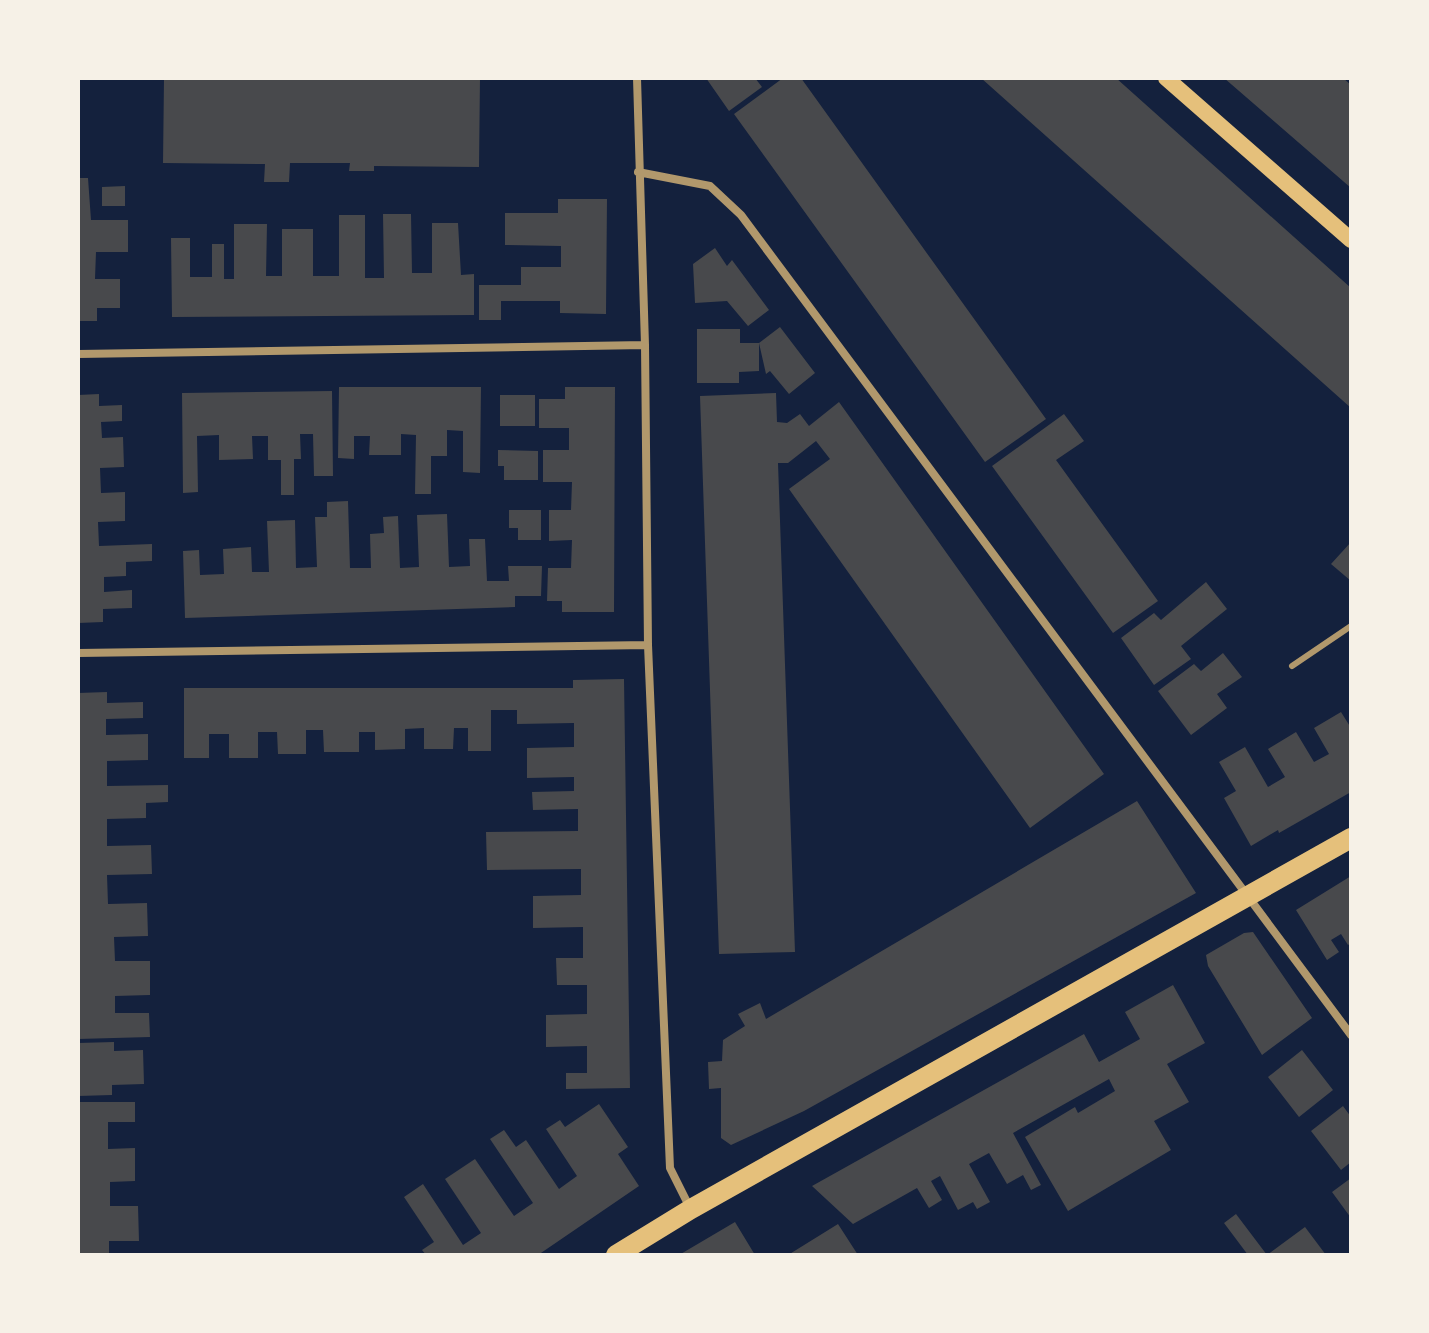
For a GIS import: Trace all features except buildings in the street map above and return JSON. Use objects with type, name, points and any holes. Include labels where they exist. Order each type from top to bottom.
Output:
[{"type":"main road","points":[[1166,78],[1351,240]]},
{"type":"main road","points":[[616,1255],[691,1209],[1351,838]]},
{"type":"street","points":[[637,78],[645,345],[648,645],[670,1168],[691,1209]]},
{"type":"street","points":[[638,172],[710,186],[741,215],[1351,1035]]},
{"type":"street","points":[[78,354],[645,345]]},
{"type":"street","points":[[78,653],[648,645]]},
{"type":"lane","points":[[1292,666],[1351,626]]}]
